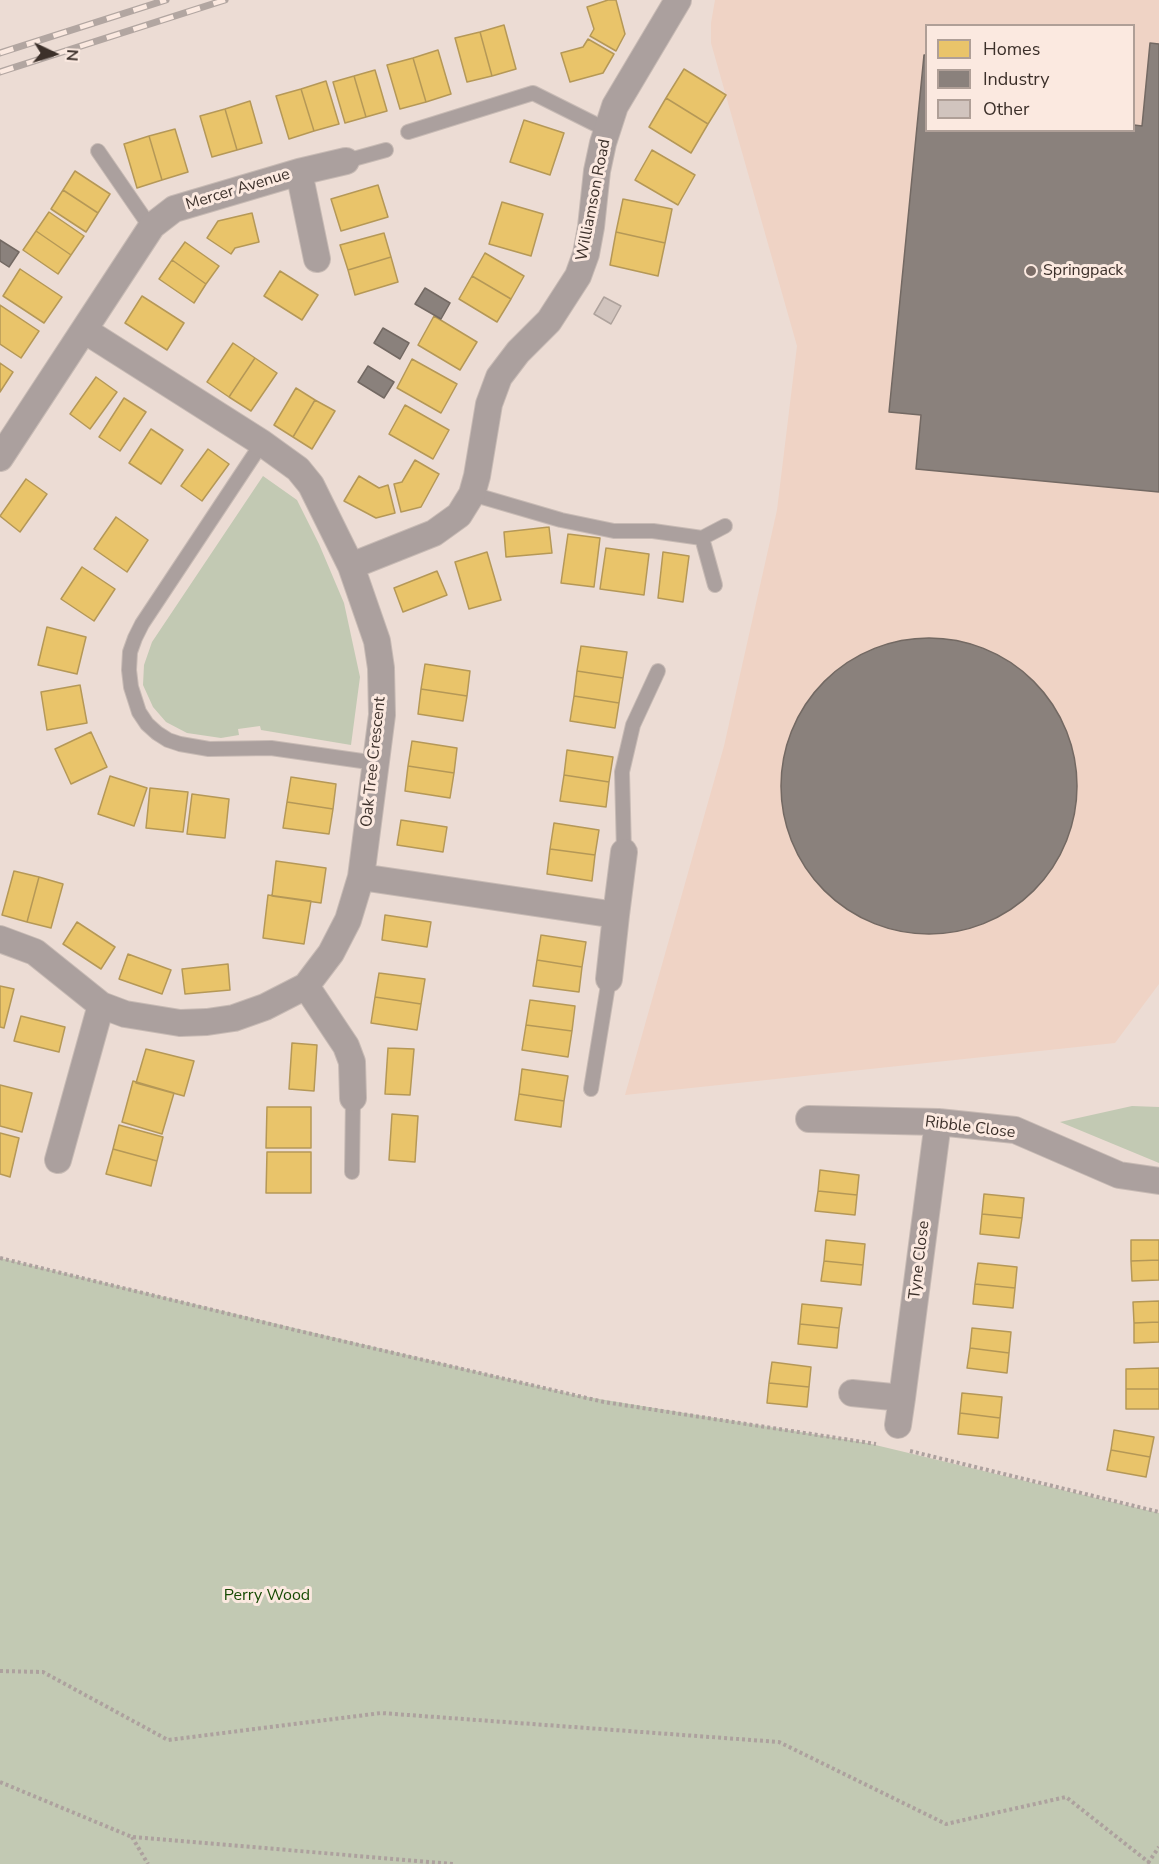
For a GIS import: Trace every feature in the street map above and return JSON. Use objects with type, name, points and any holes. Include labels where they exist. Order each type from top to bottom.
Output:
[{"type":"street","name":"Williamson Road","points":[[351,566],[434,533],[459,515],[472,494],[489,404],[499,377],[518,352],[549,321],[578,276],[586,254],[591,227],[597,171],[615,106],[678,0]]},
{"type":"street","name":"Mercer Avenue","points":[[84,330],[151,228],[174,209],[298,172],[346,161]]},
{"type":"street","points":[[298,172],[317,259]]},
{"type":"street","points":[[0,458],[84,330]]},
{"type":"street","name":"Oak Tree Crescent","points":[[0,939],[35,952],[101,1005],[125,1014],[180,1023],[234,1018],[265,1007],[306,986],[331,953],[348,920],[361,877],[382,715],[381,668],[377,641],[351,566],[310,485],[298,469],[262,443],[84,330]]},
{"type":"street","points":[[609,979],[624,852]]},
{"type":"street","points":[[361,877],[616,915]]},
{"type":"street","points":[[306,986],[346,1046],[352,1062],[353,1098]]},
{"type":"street","points":[[58,1161],[101,1005]]},
{"type":"street","name":"Ribble Close","points":[[809,1119],[938,1122],[1015,1130],[1119,1175],[1159,1181]]},
{"type":"street","name":"Tyne Close","points":[[898,1425],[938,1122]]},
{"type":"street","points":[[852,1393],[902,1398]]},
{"type":"lane","points":[[408,132],[533,93],[607,130]]},
{"type":"lane","points":[[346,161],[386,150]]},
{"type":"lane","points":[[98,151],[151,228]]},
{"type":"lane","points":[[262,443],[135,638],[130,652],[129,670],[131,687],[139,712],[157,733],[180,744],[209,749],[271,748],[376,763]]},
{"type":"lane","points":[[472,494],[561,520],[614,531],[653,531],[702,538],[725,526]]},
{"type":"lane","points":[[702,538],[715,585]]},
{"type":"lane","points":[[624,852],[622,772],[633,725],[658,671]]},
{"type":"lane","points":[[591,1089],[609,979]]},
{"type":"lane","points":[[352,1172],[353,1098]]},
{"type":"path","points":[[0,1258],[604,1402],[877,1445]]},
{"type":"path","points":[[909,1450],[1159,1512]]},
{"type":"path","points":[[0,1671],[44,1672],[168,1740],[381,1713],[779,1742],[946,1824],[1066,1797],[1149,1863],[1159,1846]]},
{"type":"path","points":[[0,1782],[132,1837],[454,1864]]},
{"type":"path","points":[[132,1837],[148,1864]]},
{"type":"shaded area","points":[[715,0],[1159,0],[1159,984],[1115,1043],[625,1095],[724,746],[777,510],[797,346],[711,43],[711,23]]},
{"type":"green space","points":[[263,476],[297,500],[344,603],[360,677],[351,745],[261,730],[260,726],[238,729],[239,735],[221,738],[187,733],[166,722],[153,707],[143,685],[144,665],[152,642]]},
{"type":"green space","points":[[1132,1106],[1159,1107],[1159,1163],[1060,1122]]},
{"type":"green space","name":"Perry Wood","points":[[0,1258],[575,1395],[867,1443],[1159,1513],[1159,1864],[0,1864]]},
{"type":"building: Homes","points":[[608,0],[616,0],[625,34],[616,51],[590,36],[594,29],[587,7]]},
{"type":"building: Homes","points":[[504,25],[516,69],[492,76],[480,32]]},
{"type":"building: Homes","points":[[480,32],[492,76],[467,82],[455,38]]},
{"type":"building: Homes","points":[[588,39],[614,54],[603,73],[570,82],[561,53],[583,47]]},
{"type":"building: Homes","points":[[438,50],[451,94],[426,102],[413,58]]},
{"type":"building: Homes","points":[[413,58],[426,102],[400,109],[387,65]]},
{"type":"building: Homes","points":[[684,69],[726,95],[708,124],[666,98]]},
{"type":"building: Homes","points":[[375,70],[387,111],[366,117],[354,76]]},
{"type":"building: Homes","points":[[354,76],[366,117],[345,123],[333,82]]},
{"type":"building: Homes","points":[[326,81],[339,124],[314,131],[301,89]]},
{"type":"building: Homes","points":[[301,89],[314,131],[289,139],[276,96]]},
{"type":"building: Homes","points":[[666,98],[708,124],[691,153],[649,127]]},
{"type":"building: Homes","points":[[250,101],[262,143],[237,150],[225,109]]},
{"type":"building: Homes","points":[[225,109],[237,150],[212,157],[200,116]]},
{"type":"building: Homes","points":[[524,120],[564,133],[550,175],[510,162]]},
{"type":"building: Homes","points":[[175,129],[188,172],[162,180],[149,136]]},
{"type":"building: Homes","points":[[149,136],[162,180],[137,188],[124,144]]},
{"type":"building: Homes","points":[[652,150],[695,175],[678,205],[635,180]]},
{"type":"building: Homes","points":[[75,171],[110,194],[98,213],[63,190]]},
{"type":"building: Homes","points":[[378,185],[388,217],[341,231],[331,199]]},
{"type":"building: Homes","points":[[63,190],[98,213],[86,232],[51,209]]},
{"type":"building: Homes","points":[[623,199],[672,209],[665,243],[616,232]]},
{"type":"building: Homes","points":[[502,202],[543,214],[531,256],[489,244]]},
{"type":"building: Homes","points":[[49,212],[84,236],[71,255],[36,231]]},
{"type":"building: Homes","points":[[252,213],[259,242],[235,248],[231,254],[207,238],[218,221]]},
{"type":"building: Homes","points":[[36,231],[71,255],[58,274],[23,250]]},
{"type":"building: Homes","points":[[616,232],[665,243],[658,276],[610,265]]},
{"type":"building: Homes","points":[[384,233],[391,257],[348,270],[340,245]]},
{"type":"building: Homes","points":[[185,242],[219,266],[206,284],[172,260]]},
{"type":"building: Homes","points":[[485,253],[524,276],[511,299],[472,276]]},
{"type":"building: Homes","points":[[391,257],[398,282],[355,295],[348,270]]},
{"type":"building: Homes","points":[[172,260],[206,284],[194,303],[159,279]]},
{"type":"building: Homes","points":[[20,269],[62,297],[44,323],[3,296]]},
{"type":"building: Homes","points":[[280,271],[318,295],[302,320],[264,296]]},
{"type":"building: Homes","points":[[472,276],[511,299],[497,322],[459,299]]},
{"type":"building: Homes","points":[[142,296],[184,323],[167,350],[125,323]]},
{"type":"building: Homes","points":[[0,305],[39,331],[21,358],[0,344]]},
{"type":"building: Homes","points":[[434,316],[477,342],[460,370],[418,345]]},
{"type":"building: Homes","points":[[233,343],[255,358],[229,397],[207,382]]},
{"type":"building: Homes","points":[[255,358],[277,373],[251,411],[229,397]]},
{"type":"building: Homes","points":[[412,359],[457,384],[441,413],[397,388]]},
{"type":"building: Homes","points":[[0,363],[13,372],[0,392]]},
{"type":"building: Homes","points":[[96,377],[117,392],[90,429],[70,414]]},
{"type":"building: Homes","points":[[296,388],[315,400],[293,437],[274,425]]},
{"type":"building: Homes","points":[[124,398],[146,412],[120,451],[99,437]]},
{"type":"building: Homes","points":[[315,400],[335,411],[312,449],[293,437]]},
{"type":"building: Homes","points":[[405,405],[449,430],[433,459],[389,434]]},
{"type":"building: Homes","points":[[151,429],[183,450],[161,484],[129,463]]},
{"type":"building: Homes","points":[[208,449],[229,464],[202,501],[181,486]]},
{"type":"building: Homes","points":[[415,460],[439,474],[421,507],[401,512],[394,484],[402,482]]},
{"type":"building: Homes","points":[[359,476],[379,488],[388,485],[395,513],[376,518],[344,501]]},
{"type":"building: Homes","points":[[26,479],[47,494],[20,532],[0,516]]},
{"type":"building: Homes","points":[[116,517],[148,540],[127,572],[94,549]]},
{"type":"building: Homes","points":[[549,527],[552,553],[506,557],[504,532]]},
{"type":"building: Homes","points":[[568,534],[600,538],[594,587],[561,583]]},
{"type":"building: Homes","points":[[606,548],[649,554],[644,595],[600,589]]},
{"type":"building: Homes","points":[[487,552],[501,600],[469,609],[455,562]]},
{"type":"building: Homes","points":[[663,552],[689,556],[683,602],[658,598]]},
{"type":"building: Homes","points":[[82,567],[115,589],[94,621],[61,599]]},
{"type":"building: Homes","points":[[437,571],[447,595],[403,612],[394,588]]},
{"type":"building: Homes","points":[[47,627],[86,637],[77,674],[38,665]]},
{"type":"building: Homes","points":[[581,646],[627,652],[623,678],[577,671]]},
{"type":"building: Homes","points":[[425,664],[470,671],[467,696],[421,689]]},
{"type":"building: Homes","points":[[577,671],[623,678],[619,703],[574,696]]},
{"type":"building: Homes","points":[[80,685],[87,723],[47,730],[41,692]]},
{"type":"building: Homes","points":[[421,689],[467,696],[463,721],[418,714]]},
{"type":"building: Homes","points":[[574,696],[619,703],[615,728],[570,721]]},
{"type":"building: Homes","points":[[91,732],[107,767],[71,784],[55,749]]},
{"type":"building: Homes","points":[[412,741],[457,748],[454,773],[408,766]]},
{"type":"building: Homes","points":[[567,750],[613,757],[609,782],[564,775]]},
{"type":"building: Homes","points":[[408,766],[454,773],[450,798],[405,791]]},
{"type":"building: Homes","points":[[564,775],[609,782],[606,807],[560,801]]},
{"type":"building: Homes","points":[[110,776],[147,788],[134,826],[98,814]]},
{"type":"building: Homes","points":[[291,777],[336,784],[333,809],[287,802]]},
{"type":"building: Homes","points":[[150,788],[188,792],[183,832],[146,828]]},
{"type":"building: Homes","points":[[192,794],[229,799],[225,838],[187,834]]},
{"type":"building: Homes","points":[[287,802],[333,809],[329,834],[283,828]]},
{"type":"building: Homes","points":[[401,820],[447,827],[443,852],[397,845]]},
{"type":"building: Homes","points":[[554,823],[599,830],[595,855],[550,849]]},
{"type":"building: Homes","points":[[550,849],[595,855],[592,881],[547,874]]},
{"type":"building: Homes","points":[[276,861],[326,868],[321,903],[272,896]]},
{"type":"building: Homes","points":[[14,871],[39,877],[27,922],[2,915]]},
{"type":"building: Homes","points":[[39,877],[63,884],[51,928],[27,922]]},
{"type":"building: Homes","points":[[268,895],[311,901],[304,944],[263,938]]},
{"type":"building: Homes","points":[[385,915],[431,922],[427,947],[382,940]]},
{"type":"building: Homes","points":[[77,922],[115,947],[101,969],[63,944]]},
{"type":"building: Homes","points":[[541,935],[586,942],[582,967],[537,960]]},
{"type":"building: Homes","points":[[128,954],[171,970],[162,994],[119,979]]},
{"type":"building: Homes","points":[[537,960],[582,967],[579,992],[533,986]]},
{"type":"building: Homes","points":[[228,964],[230,990],[185,994],[182,969]]},
{"type":"building: Homes","points":[[379,973],[425,979],[421,1004],[375,997]]},
{"type":"building: Homes","points":[[0,986],[14,989],[4,1028],[0,1027]]},
{"type":"building: Homes","points":[[375,997],[421,1004],[417,1030],[371,1023]]},
{"type":"building: Homes","points":[[530,1000],[575,1006],[572,1031],[526,1025]]},
{"type":"building: Homes","points":[[21,1016],[65,1027],[59,1052],[14,1041]]},
{"type":"building: Homes","points":[[526,1025],[572,1031],[568,1057],[522,1050]]},
{"type":"building: Homes","points":[[292,1043],[317,1045],[314,1091],[289,1089]]},
{"type":"building: Homes","points":[[388,1048],[414,1049],[410,1095],[385,1094]]},
{"type":"building: Homes","points":[[146,1049],[194,1061],[184,1096],[136,1083]]},
{"type":"building: Homes","points":[[522,1069],[568,1076],[564,1101],[519,1094]]},
{"type":"building: Homes","points":[[133,1081],[174,1093],[162,1134],[122,1122]]},
{"type":"building: Homes","points":[[0,1085],[32,1093],[22,1132],[0,1126]]},
{"type":"building: Homes","points":[[519,1094],[564,1101],[561,1127],[515,1120]]},
{"type":"building: Homes","points":[[267,1107],[311,1107],[311,1148],[266,1148]]},
{"type":"building: Homes","points":[[392,1114],[418,1116],[415,1162],[389,1160]]},
{"type":"building: Homes","points":[[119,1125],[163,1137],[157,1161],[113,1149]]},
{"type":"building: Homes","points":[[0,1133],[19,1138],[10,1177],[0,1174]]},
{"type":"building: Homes","points":[[113,1149],[157,1161],[151,1186],[106,1174]]},
{"type":"building: Homes","points":[[267,1152],[311,1152],[311,1193],[266,1193]]},
{"type":"building: Homes","points":[[820,1170],[859,1175],[857,1195],[818,1191]]},
{"type":"building: Homes","points":[[818,1191],[857,1195],[855,1215],[815,1211]]},
{"type":"building: Homes","points":[[984,1194],[1024,1198],[1022,1218],[982,1214]]},
{"type":"building: Homes","points":[[982,1214],[1022,1218],[1019,1238],[980,1234]]},
{"type":"building: Homes","points":[[826,1240],[865,1244],[863,1265],[824,1261]]},
{"type":"building: Homes","points":[[1131,1240],[1159,1240],[1159,1260],[1131,1261]]},
{"type":"building: Homes","points":[[1159,1260],[1159,1280],[1132,1281],[1131,1261]]},
{"type":"building: Homes","points":[[824,1261],[863,1265],[861,1285],[821,1281]]},
{"type":"building: Homes","points":[[978,1263],[1017,1267],[1015,1288],[975,1284]]},
{"type":"building: Homes","points":[[975,1284],[1015,1288],[1013,1308],[973,1304]]},
{"type":"building: Homes","points":[[1159,1301],[1159,1322],[1134,1323],[1133,1302]]},
{"type":"building: Homes","points":[[802,1304],[842,1308],[839,1328],[800,1324]]},
{"type":"building: Homes","points":[[1159,1322],[1159,1342],[1134,1343],[1134,1323]]},
{"type":"building: Homes","points":[[800,1324],[839,1328],[837,1348],[798,1344]]},
{"type":"building: Homes","points":[[972,1328],[1011,1332],[1009,1353],[970,1348]]},
{"type":"building: Homes","points":[[970,1348],[1009,1353],[1007,1373],[967,1368]]},
{"type":"building: Homes","points":[[772,1362],[811,1367],[809,1387],[769,1383]]},
{"type":"building: Homes","points":[[1159,1368],[1159,1389],[1126,1389],[1126,1369]]},
{"type":"building: Homes","points":[[769,1383],[809,1387],[807,1407],[767,1403]]},
{"type":"building: Homes","points":[[1126,1389],[1159,1389],[1159,1409],[1126,1409]]},
{"type":"building: Homes","points":[[962,1393],[1002,1397],[1000,1418],[960,1413]]},
{"type":"building: Homes","points":[[960,1413],[1000,1418],[998,1438],[958,1434]]},
{"type":"building: Homes","points":[[1114,1430],[1154,1437],[1150,1457],[1111,1450]]},
{"type":"building: Homes","points":[[1111,1450],[1150,1457],[1146,1477],[1107,1470]]},
{"type":"building: Industry","name":"Springpack","points":[[1150,43],[1159,44],[1159,492],[916,469],[921,415],[889,412],[924,55],[925,132],[1135,132],[1135,125],[1142,126]]},
{"type":"building: Industry","points":[[0,240],[19,252],[9,267],[0,261]]},
{"type":"building: Industry","points":[[425,288],[450,303],[441,319],[415,304]]},
{"type":"building: Industry","points":[[383,328],[409,343],[400,359],[374,343]]},
{"type":"building: Industry","points":[[368,366],[394,382],[384,398],[358,382]]},
{"type":"building: Industry","points":[[929,638],[958,641],[986,649],[1023,672],[1043,692],[1066,729],[1074,757],[1077,786],[1074,815],[1066,843],[1043,880],[1023,900],[986,923],[958,931],[929,934],[900,931],[872,923],[835,900],[815,880],[792,843],[784,815],[781,786],[784,757],[792,729],[815,692],[835,672],[872,649],[900,641]]},
{"type":"building: Other","points":[[604,297],[621,306],[611,324],[594,314]]},
{"type":"railway","points":[[0,53],[166,0]]},
{"type":"railway","points":[[0,72],[225,0]]},
{"type":"place","name":"Springpack","points":[[1031,271]]}]
